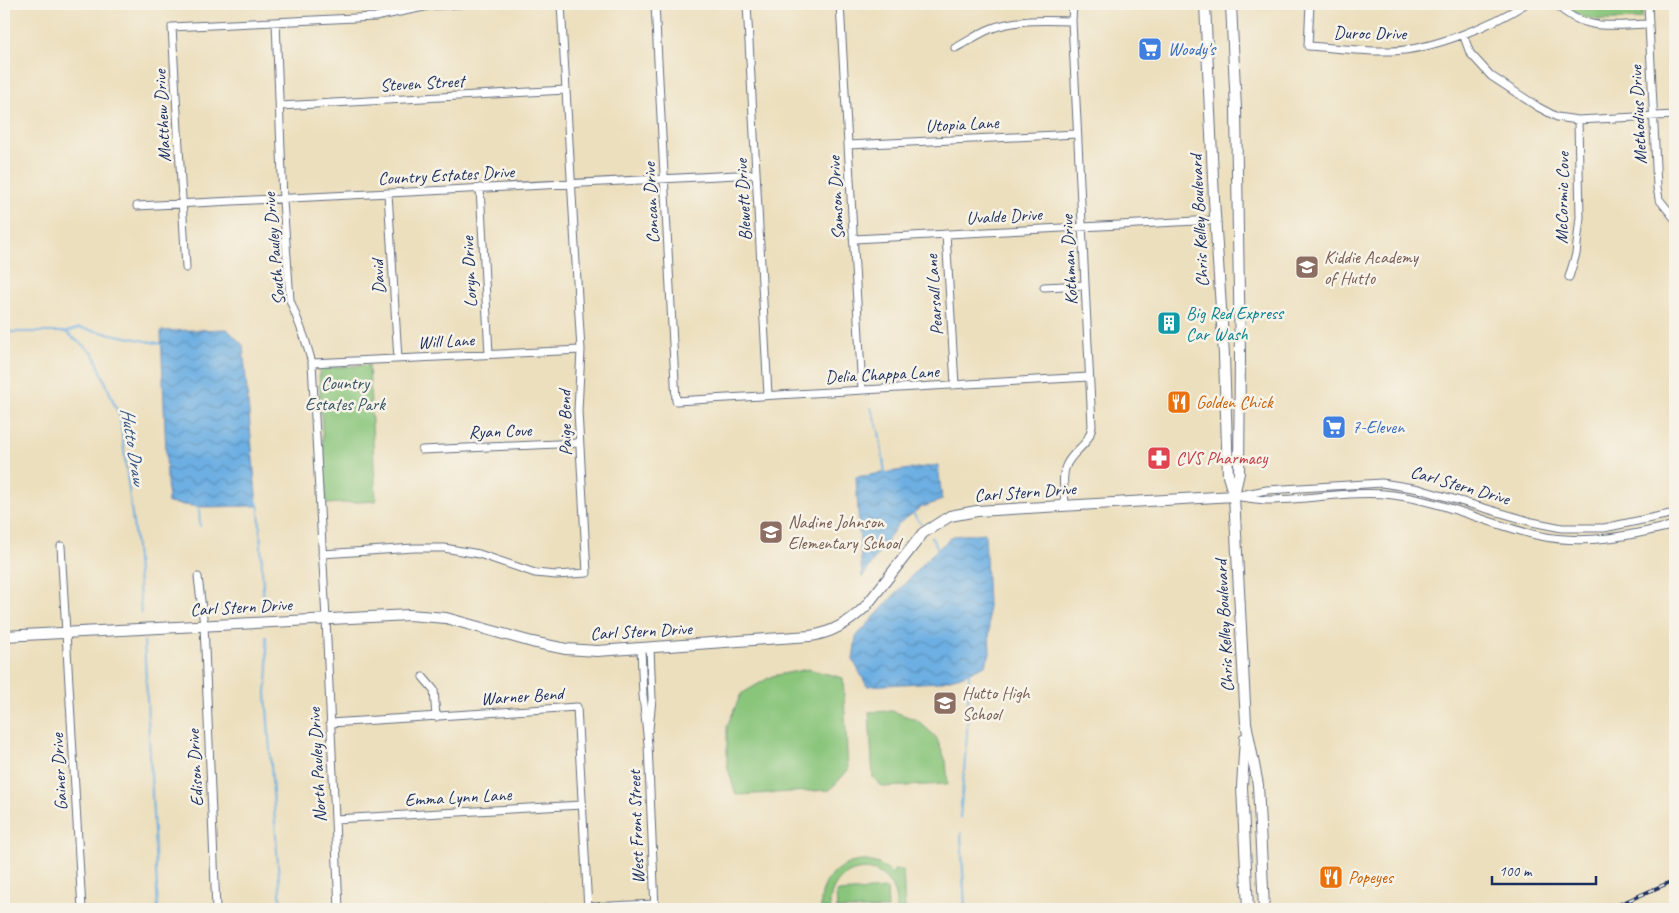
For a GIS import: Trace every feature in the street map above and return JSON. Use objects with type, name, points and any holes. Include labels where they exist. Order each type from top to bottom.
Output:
[{"type":"main road","name":"Chris Kelley Boulevard","points":[[1205,4],[1224,355],[1228,476],[1234,496],[1246,723],[1242,787],[1248,909]]},
{"type":"main road","name":"Chris Kelley Boulevard","points":[[1231,4],[1236,109],[1240,355],[1239,473],[1234,496]]},
{"type":"main road","name":"Carl Stern Drive","points":[[4,636],[382,616],[430,616],[446,618],[548,646],[597,651],[810,636],[826,633],[841,626],[858,614],[923,533],[950,516],[977,511],[1234,496]]},
{"type":"main road","name":"Chris Kelley Boulevard","points":[[1246,723],[1258,785],[1264,909]]},
{"type":"street","points":[[276,22],[375,17],[429,6],[461,4]]},
{"type":"street","name":"Paige Bend","points":[[322,554],[444,548],[479,554],[534,573],[556,575],[587,573],[578,411],[581,350],[562,4]]},
{"type":"street","name":"Concan Drive","points":[[655,4],[676,401]]},
{"type":"street","name":"Blewett Drive","points":[[748,4],[768,396]]},
{"type":"street","name":"Samson Drive","points":[[840,4],[862,390]]},
{"type":"street","name":"Kothman Drive","points":[[1065,506],[1064,477],[1066,466],[1069,460],[1088,440],[1091,433],[1072,21],[1073,4]]},
{"type":"street","name":"Duroc Drive","points":[[1310,4],[1308,46],[1393,51],[1436,44],[1463,34],[1525,4]]},
{"type":"street","points":[[1556,4],[1570,17],[1586,24],[1599,26],[1648,24]]},
{"type":"street","name":"Methodius Drive","points":[[1648,4],[1659,199],[1675,219]]},
{"type":"street","points":[[955,48],[975,36],[1006,24],[1050,20],[1072,21]]},
{"type":"street","name":"Matthew Drive","points":[[186,268],[172,27],[276,22]]},
{"type":"street","name":"South Pauley Drive","points":[[276,22],[290,300],[312,363],[326,619]]},
{"type":"street","points":[[1463,34],[1470,53],[1491,76],[1538,108],[1557,117],[1578,120],[1675,115]]},
{"type":"street","name":"Steven Street","points":[[280,106],[566,90]]},
{"type":"street","name":"McCormic Cove","points":[[1569,277],[1576,254],[1580,217],[1578,120]]},
{"type":"street","name":"Utopia Lane","points":[[848,145],[1078,134]]},
{"type":"street","name":"Country Estates Drive","points":[[137,206],[756,174]]},
{"type":"street","name":"Loryn Drive","points":[[480,188],[489,354]]},
{"type":"street","name":"David","points":[[388,193],[398,359]]},
{"type":"street","name":"Uvalde Drive","points":[[854,239],[1216,220]]},
{"type":"street","name":"Pearsall Lane","points":[[946,234],[955,385]]},
{"type":"street","points":[[1044,286],[1085,285]]},
{"type":"street","name":"Will Lane","points":[[312,363],[581,350]]},
{"type":"street","name":"Delia Chappa Lane","points":[[676,401],[1089,377]]},
{"type":"street","name":"Ryan Cove","points":[[422,450],[579,443]]},
{"type":"street","name":"Carl Stern Drive","points":[[1234,496],[1267,490],[1382,483],[1419,488],[1532,522],[1562,528],[1604,528],[1675,513]]},
{"type":"street","name":"Carl Stern Drive","points":[[1234,496],[1267,500],[1364,494],[1391,495],[1416,499],[1536,535],[1571,540],[1598,540],[1624,537],[1675,525]]},
{"type":"street","name":"Gainer Drive","points":[[61,546],[82,909]]},
{"type":"street","name":"Edison Drive","points":[[198,577],[204,625],[216,909]]},
{"type":"street","name":"North Pauley Drive","points":[[326,619],[339,909]]},
{"type":"street","name":"West Front Street","points":[[646,648],[643,694],[648,744],[655,907]]},
{"type":"street","points":[[423,677],[434,690],[436,717]]},
{"type":"street","name":"Warner Bend","points":[[330,723],[577,708],[588,908]]},
{"type":"street","name":"Emma Lynn Lane","points":[[335,819],[582,805]]},
{"type":"street","points":[[545,909],[655,907]]},
{"type":"green space","points":[[1562,4],[1643,4],[1642,17],[1638,19],[1598,20],[1570,11]]},
{"type":"green space","name":"Country Estates Park","points":[[369,365],[376,501],[326,504],[319,371],[323,368]]},
{"type":"green space","points":[[808,669],[843,678],[848,770],[830,790],[736,795],[727,765],[727,726],[741,694],[772,676]]},
{"type":"green space","points":[[892,711],[917,720],[936,737],[946,761],[948,784],[883,787],[873,778],[869,712]]},
{"type":"green space","points":[[867,861],[879,864],[893,874],[894,870],[903,870],[905,909],[896,909],[894,892],[886,879],[877,872],[866,869],[845,875],[831,895],[830,909],[821,909],[823,890],[832,874],[847,864]]},
{"type":"green space","points":[[887,889],[888,909],[837,909],[836,892]]},
{"type":"water","points":[[227,329],[243,345],[257,506],[202,507],[168,503],[161,331]]},
{"type":"water","points":[[938,465],[942,500],[920,508],[898,524],[862,578],[856,477]]},
{"type":"water","points":[[985,533],[990,654],[985,665],[961,676],[939,682],[867,686],[853,660],[856,637],[929,557],[953,536]]},
{"type":"waterway","points":[[66,332],[80,328],[162,344]]},
{"type":"waterway","name":"Hutto Draw","points":[[4,332],[66,332],[94,354],[120,418],[136,547],[141,613]]},
{"type":"waterway","points":[[871,408],[879,432],[885,473]]},
{"type":"waterway","points":[[256,499],[259,508],[264,607]]},
{"type":"waterway","points":[[199,506],[200,526]]},
{"type":"waterway","points":[[912,512],[921,524]]},
{"type":"waterway","points":[[931,537],[938,550]]},
{"type":"waterway","points":[[266,637],[268,669],[266,693],[281,908]]},
{"type":"waterway","name":"Hutto Draw","points":[[144,641],[158,909]]},
{"type":"waterway","points":[[960,818],[967,735],[969,671]]},
{"type":"waterway","points":[[961,833],[965,909]]},
{"type":"railway","points":[[1609,909],[1675,880]]},
{"type":"place","name":"Woody's","points":[[1150,49]]},
{"type":"place","name":"Kiddie Academy of Hutto","points":[[1307,267]]},
{"type":"place","name":"Big Red Express Car Wash","points":[[1169,323]]},
{"type":"place","name":"Golden Chick","points":[[1179,402]]},
{"type":"place","name":"7-Eleven","points":[[1334,427]]},
{"type":"place","name":"CVS Pharmacy","points":[[1159,458]]},
{"type":"place","name":"Nadine Johnson Elementary School","points":[[771,532]]},
{"type":"place","name":"Hutto High School","points":[[945,703]]},
{"type":"place","name":"Popeyes","points":[[1331,877]]}]
